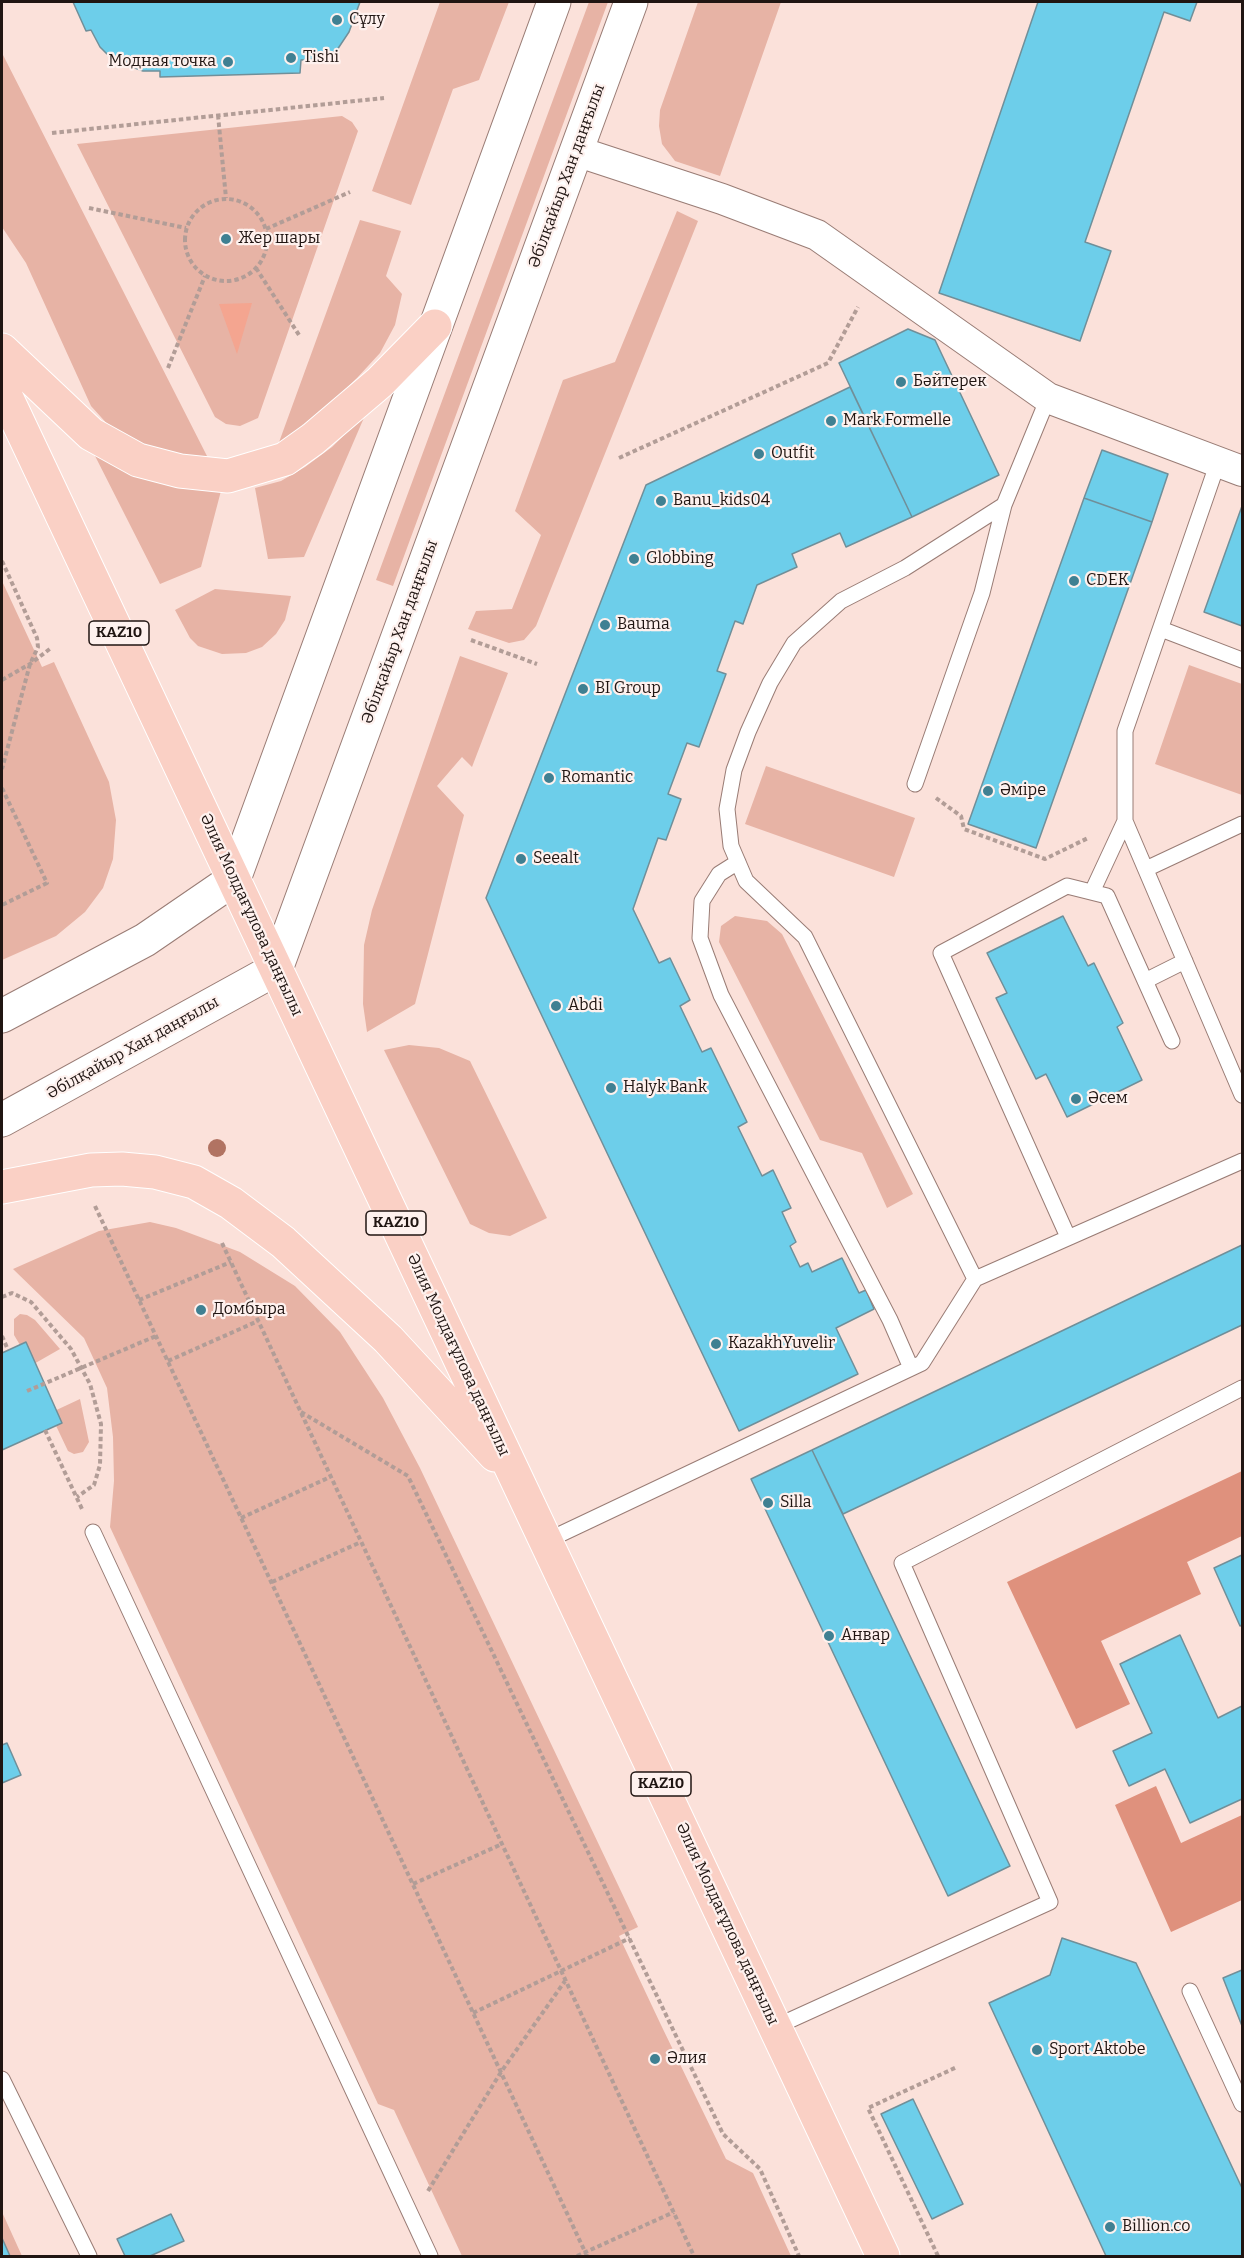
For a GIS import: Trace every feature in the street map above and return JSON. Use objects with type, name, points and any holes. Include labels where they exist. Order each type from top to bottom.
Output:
[{"type":"main road","points":[[2,1016],[145,940],[234,879],[554,2]]},
{"type":"main road","name":"Әбілқайыр Хан даңғылы","points":[[2,1120],[276,969],[631,2]]},
{"type":"main road","points":[[2,350],[91,434],[138,460],[180,471],[228,476],[285,459],[313,439],[380,382],[435,326]]},
{"type":"main road","name":"Әлия Молдағұлова даңғылы","points":[[2,388],[883,2256]]},
{"type":"main road","points":[[2,1186],[91,1170],[122,1169],[155,1172],[204,1187],[231,1203],[283,1242],[388,1339],[516,1478]]},
{"type":"street","points":[[576,152],[722,199],[817,235],[1048,398],[1230,467]]},
{"type":"lane","points":[[915,784],[982,593],[1004,505],[1048,398]]},
{"type":"lane","points":[[1230,467],[1161,629],[1125,731],[1125,821],[1242,1095]]},
{"type":"lane","points":[[975,1279],[805,937],[746,881],[731,846],[727,809],[734,770],[770,683],[794,643],[841,601],[905,568],[1004,505]]},
{"type":"lane","points":[[1161,629],[1242,660]]},
{"type":"lane","points":[[1092,892],[1125,821]]},
{"type":"lane","points":[[1146,869],[1242,824]]},
{"type":"lane","points":[[738,862],[719,874],[702,901],[699,938],[722,995],[890,1320],[911,1368]]},
{"type":"lane","points":[[1068,1238],[941,953],[1067,886],[1107,896],[1172,1041]]},
{"type":"lane","points":[[1145,981],[1185,962]]},
{"type":"lane","points":[[546,1541],[922,1364],[975,1279],[1242,1161]]},
{"type":"lane","points":[[775,2026],[1050,1902],[902,1563],[1242,1388]]},
{"type":"lane","points":[[93,1532],[430,2256]]},
{"type":"lane","points":[[1190,1990],[1242,2104]]},
{"type":"lane","points":[[2,2079],[89,2256]]},
{"type":"path","points":[[52,133],[384,98]]},
{"type":"path","points":[[218,116],[226,198]]},
{"type":"path","points":[[266,229],[350,192]]},
{"type":"path","points":[[226,198],[251,207],[261,216],[268,243],[264,257],[256,268],[245,277],[232,281],[205,276],[194,267],[185,242],[186,228],[192,216],[201,206],[213,200],[226,198]]},
{"type":"path","points":[[89,208],[186,228]]},
{"type":"path","points":[[256,268],[299,335]]},
{"type":"path","points":[[619,459],[828,363],[875,274]]},
{"type":"path","points":[[168,368],[205,276]]},
{"type":"path","points":[[2,561],[37,638],[38,647],[30,664],[2,769]]},
{"type":"path","points":[[471,640],[537,664]]},
{"type":"path","points":[[2,680],[30,664],[51,648]]},
{"type":"path","points":[[915,784],[961,816],[964,829],[1045,859],[1125,821]]},
{"type":"path","points":[[2,788],[47,883],[2,905]]},
{"type":"path","points":[[92,1202],[586,2254]]},
{"type":"path","points":[[219,1237],[694,2256]]},
{"type":"path","points":[[139,1300],[231,1262]]},
{"type":"path","points":[[2,1298],[12,1293],[31,1302],[71,1349],[90,1384],[101,1424],[100,1465],[94,1485],[77,1497]]},
{"type":"path","points":[[168,1361],[258,1321]]},
{"type":"path","points":[[2,1336],[8,1350]]},
{"type":"path","points":[[27,1391],[156,1336]]},
{"type":"path","points":[[301,1412],[408,1476],[723,2134],[760,2169],[799,2256]]},
{"type":"path","points":[[45,1430],[93,1532]]},
{"type":"path","points":[[241,1518],[330,1476]]},
{"type":"path","points":[[272,1582],[361,1542]]},
{"type":"path","points":[[413,1884],[502,1844]]},
{"type":"path","points":[[473,2013],[630,1938]]},
{"type":"path","points":[[412,2217],[501,2072],[566,1980]]},
{"type":"path","points":[[938,2256],[868,2108],[957,2067]]},
{"type":"path","points":[[577,2256],[586,2254],[674,2212]]},
{"type":"shaded area","points":[[440,2],[509,2],[479,80],[453,89],[411,205],[372,191]]},
{"type":"shaded area","points":[[589,2],[608,2],[393,586],[376,580]]},
{"type":"shaded area","points":[[698,2],[781,2],[720,176],[675,161],[662,144],[659,126],[660,110]]},
{"type":"shaded area","points":[[2,53],[208,458],[161,455],[110,427],[91,406],[26,263],[2,227]]},
{"type":"shaded area","points":[[342,116],[352,122],[358,131],[258,418],[240,426],[226,424],[215,417],[77,144]]},
{"type":"shaded area","points":[[677,211],[698,221],[536,626],[524,640],[509,643],[468,629],[476,611],[512,609],[541,535],[515,511],[563,380],[615,362]]},
{"type":"shaded area","points":[[360,220],[401,231],[386,276],[402,294],[395,325],[380,353],[357,378],[305,428],[278,445]]},
{"type":"shaded area","points":[[252,303],[237,354],[219,304]]},
{"type":"shaded area","points":[[366,413],[304,557],[268,559],[255,488],[281,481],[305,467],[332,447]]},
{"type":"shaded area","points":[[91,448],[116,467],[147,480],[179,485],[222,487],[201,567],[160,584]]},
{"type":"shaded area","points":[[2,581],[42,667],[54,662],[109,782],[116,820],[113,859],[103,888],[85,912],[56,936],[2,960]]},
{"type":"shaded area","points":[[215,589],[291,596],[285,620],[276,634],[262,647],[246,653],[222,654],[198,646],[190,638],[175,610]]},
{"type":"shaded area","points":[[460,656],[508,673],[472,767],[462,757],[437,786],[464,815],[415,1004],[367,1032],[363,1004],[364,945],[372,910]]},
{"type":"shaded area","points":[[1189,665],[1242,684],[1242,795],[1155,764]]},
{"type":"shaded area","points":[[766,766],[915,818],[894,877],[745,824]]},
{"type":"shaded area","points":[[735,916],[767,921],[782,934],[913,1194],[887,1208],[862,1153],[820,1140],[719,942],[721,926]]},
{"type":"shaded area","points":[[409,1045],[439,1048],[470,1061],[547,1218],[510,1236],[489,1233],[470,1224],[384,1050]]},
{"type":"shaded area","points":[[150,1222],[176,1228],[240,1252],[295,1286],[340,1332],[383,1398],[420,1468],[638,1927],[619,1936],[661,2025],[726,2159],[753,2173],[791,2256],[462,2256],[394,2110],[378,2104],[110,1527],[114,1481],[113,1437],[107,1388],[84,1338],[13,1269],[99,1231]]},
{"type":"shaded area","points":[[20,1314],[35,1320],[60,1349],[32,1365],[14,1335],[14,1319]]},
{"type":"shaded area","points":[[80,1399],[89,1442],[83,1452],[74,1454],[68,1451],[50,1413]]},
{"type":"shaded area","points":[[1242,1471],[1242,1536],[1187,1562],[1201,1594],[1101,1641],[1130,1704],[1076,1729],[1007,1582]]},
{"type":"shaded area","points":[[1156,1786],[1181,1843],[1242,1815],[1242,1900],[1171,1932],[1115,1805]]},
{"type":"shaded area","points":[[2,2212],[22,2256],[2,2256]]},
{"type":"building","points":[[73,2],[360,2],[349,32],[337,50],[320,59],[301,60],[300,73],[160,77],[160,71],[143,71],[113,60],[100,47],[91,30],[86,31]]},
{"type":"building","points":[[1038,2],[1197,2],[1190,21],[1164,12],[1085,242],[1111,251],[1080,341],[939,293]]},
{"type":"building","points":[[908,329],[935,340],[999,475],[912,517],[839,363]]},
{"type":"building","points":[[850,387],[912,517],[846,547],[840,533],[792,554],[797,567],[757,585],[743,624],[735,621],[717,671],[726,674],[699,747],[687,743],[668,794],[681,799],[666,840],[658,838],[633,909],[659,963],[670,958],[690,1000],[680,1006],[702,1052],[711,1048],[747,1122],[738,1127],[762,1176],[773,1170],[791,1208],[782,1212],[796,1242],[790,1246],[800,1267],[808,1263],[812,1272],[842,1258],[859,1293],[866,1290],[874,1309],[836,1328],[858,1374],[739,1431],[486,898],[646,485]]},
{"type":"building","points":[[1102,450],[1168,474],[1152,522],[1084,498]]},
{"type":"building","points":[[1084,498],[1152,522],[1036,848],[968,824]]},
{"type":"building","points":[[1242,506],[1242,626],[1204,612]]},
{"type":"building","points":[[1063,916],[1088,966],[1094,963],[1123,1023],[1117,1027],[1142,1080],[1067,1117],[1046,1074],[1036,1079],[996,998],[1007,993],[987,953]]},
{"type":"building","points":[[1242,1245],[1242,1325],[843,1514],[812,1450]]},
{"type":"building","points":[[26,1342],[62,1423],[2,1450],[2,1353]]},
{"type":"building","points":[[812,1450],[1010,1866],[948,1896],[751,1479]]},
{"type":"building","points":[[1242,1555],[1242,1625],[1240,1626],[1214,1568]]},
{"type":"building","points":[[1180,1635],[1218,1718],[1242,1706],[1242,1799],[1190,1823],[1165,1769],[1129,1786],[1113,1751],[1152,1733],[1120,1664]]},
{"type":"building","points":[[7,1743],[21,1775],[2,1783],[2,1745]]},
{"type":"building","points":[[1062,1938],[1136,1963],[1242,2188],[1242,2256],[1106,2256],[989,2003],[1050,1975]]},
{"type":"building","points":[[1242,1970],[1242,2026],[1223,1978]]},
{"type":"building","points":[[913,2099],[963,2204],[932,2219],[881,2114]]},
{"type":"building","points":[[171,2214],[184,2241],[150,2256],[125,2256],[117,2239]]},
{"type":"building","points":[[2,2238],[10,2256],[2,2256]]},
{"type":"place","name":"Сұлу","points":[[337,20]]},
{"type":"place","name":"Tishi","points":[[291,58]]},
{"type":"place","name":"Модная точка","points":[[228,62]]},
{"type":"place","name":"Жер шары","points":[[226,239]]},
{"type":"place","name":"Бәйтерек","points":[[901,382]]},
{"type":"place","name":"Mark Formelle","points":[[831,421]]},
{"type":"place","name":"Outfit","points":[[759,454]]},
{"type":"place","name":"Banu_kids04","points":[[661,501]]},
{"type":"place","name":"Globbing","points":[[634,559]]},
{"type":"place","name":"CDEK","points":[[1074,581]]},
{"type":"place","name":"Bauma","points":[[605,625]]},
{"type":"place","name":"BI Group","points":[[583,689]]},
{"type":"place","name":"Romantic","points":[[549,778]]},
{"type":"place","name":"Әміре","points":[[988,791]]},
{"type":"place","name":"Seealt","points":[[521,859]]},
{"type":"place","name":"Abdi","points":[[556,1006]]},
{"type":"place","name":"Halyk Bank","points":[[611,1088]]},
{"type":"place","name":"Әсем","points":[[1076,1099]]},
{"type":"place","name":"Домбыра","points":[[201,1310]]},
{"type":"place","name":"KazakhYuvelir","points":[[716,1344]]},
{"type":"place","name":"Silla","points":[[768,1503]]},
{"type":"place","name":"Анвар","points":[[829,1636]]},
{"type":"place","name":"Sport Aktobe","points":[[1037,2050]]},
{"type":"place","name":"Әлия","points":[[655,2059]]},
{"type":"place","name":"Billion.co","points":[[1110,2227]]}]
